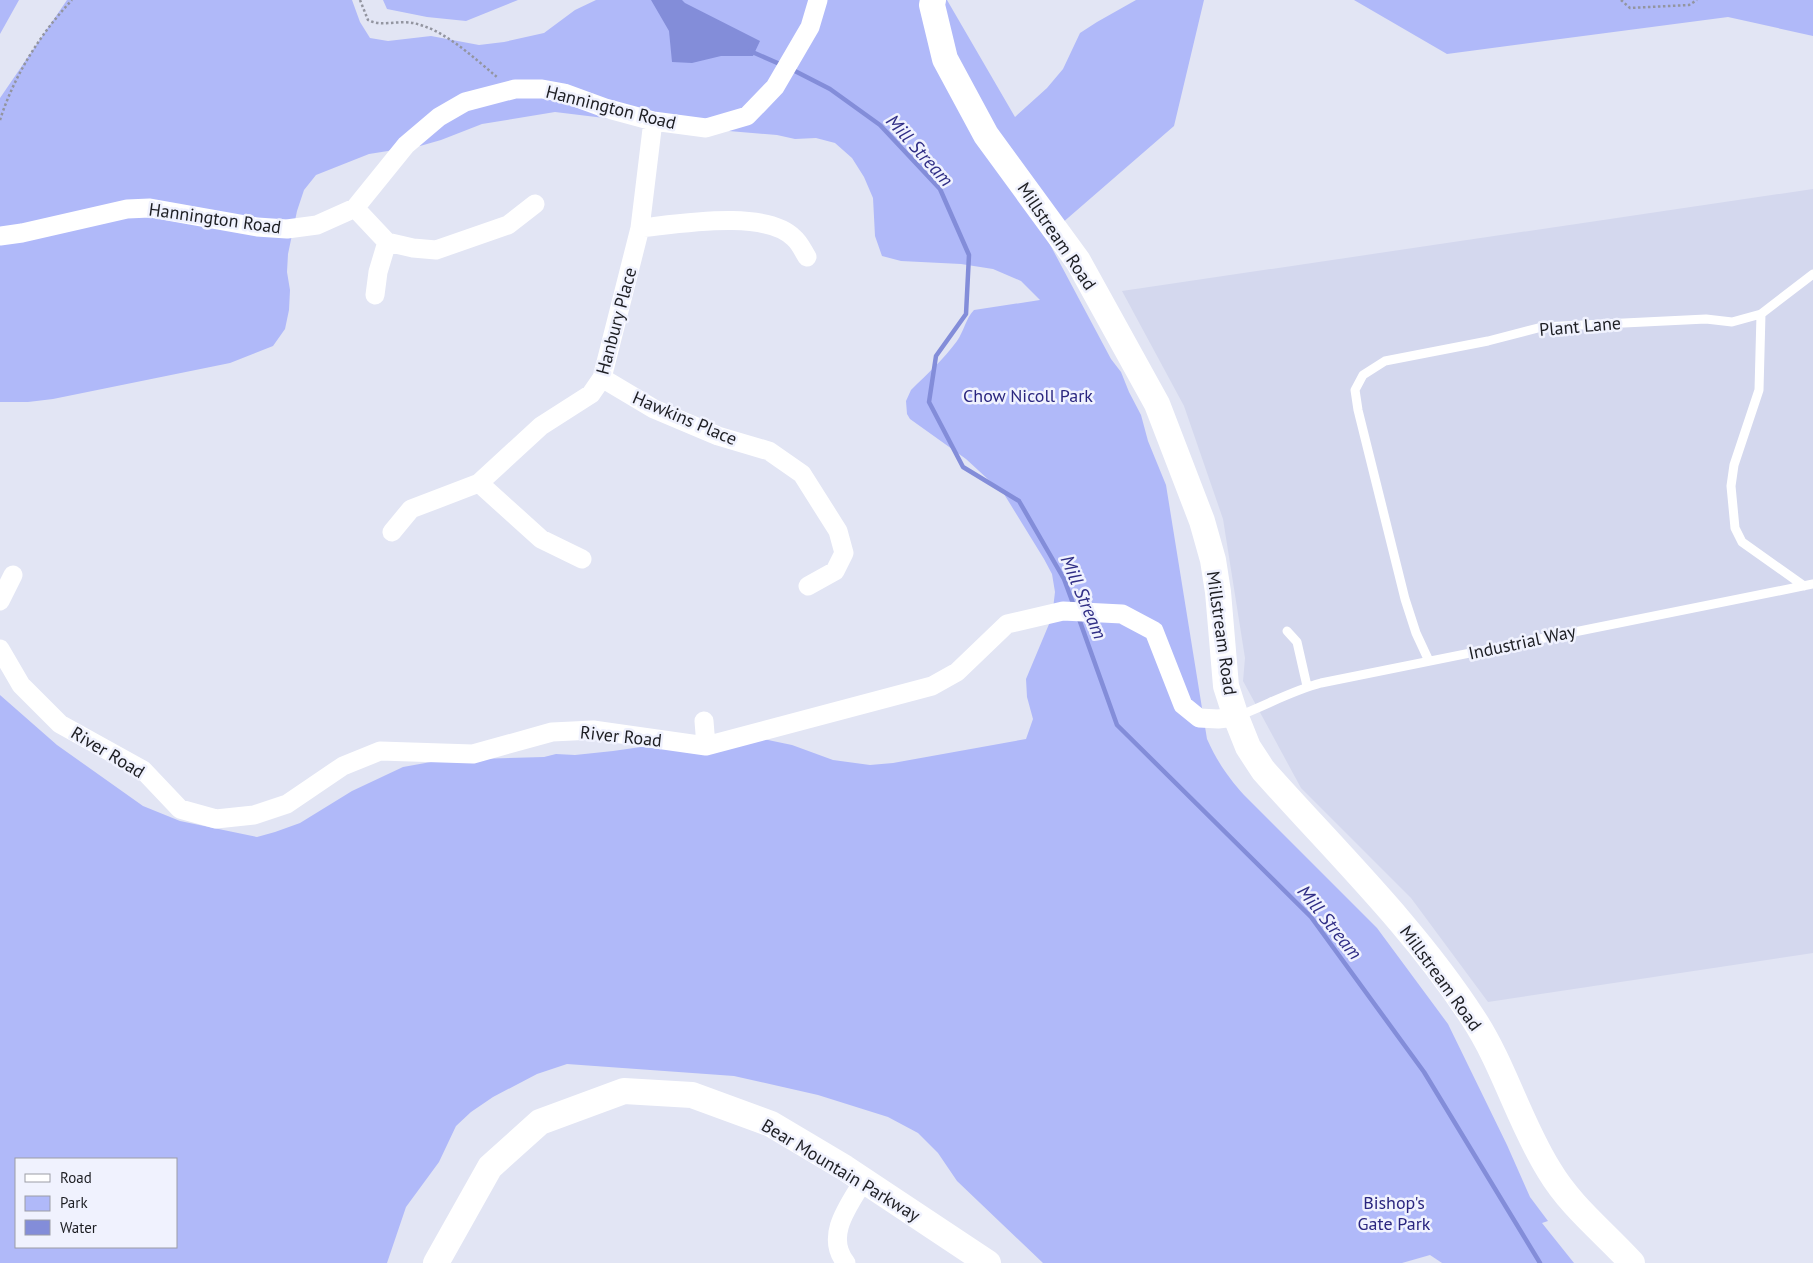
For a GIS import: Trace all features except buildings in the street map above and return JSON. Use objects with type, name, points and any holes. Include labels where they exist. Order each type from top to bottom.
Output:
[{"type":"street","name":"Hannington Road","points":[[0,236],[127,209],[150,208],[257,227],[287,229],[317,225],[355,208],[406,145],[439,117],[465,102],[515,89],[542,89],[564,93],[605,108],[653,121],[706,128],[747,116],[775,87],[798,51],[810,27],[818,0]]},
{"type":"street","name":"Millstream Road","points":[[933,0],[932,5],[945,59],[986,135],[1078,261],[1157,404],[1202,521],[1213,560],[1218,592],[1226,686],[1248,747],[1263,770],[1386,905],[1452,986],[1494,1054],[1549,1170],[1569,1199],[1584,1216],[1632,1263]]},
{"type":"street","name":"Hanbury Place","points":[[392,532],[410,509],[479,483],[541,426],[591,394],[602,378],[640,228],[653,121]]},
{"type":"street","points":[[355,208],[387,242],[413,248],[436,250],[508,225],[535,204]]},
{"type":"street","points":[[640,228],[733,220],[772,225],[794,238],[807,257]]},
{"type":"street","points":[[375,295],[378,272],[387,242]]},
{"type":"street","name":"Hawkins Place","points":[[602,378],[654,409],[718,436],[770,450],[802,474],[838,531],[844,553],[835,571],[808,586]]},
{"type":"street","points":[[479,483],[540,539],[582,559]]},
{"type":"street","points":[[0,601],[13,575]]},
{"type":"street","name":"River Road","points":[[0,649],[21,685],[60,724],[143,770],[180,809],[216,819],[254,815],[287,804],[343,766],[380,751],[474,754],[552,732],[593,730],[706,746],[932,686],[957,672],[1007,624],[1063,611],[1122,614],[1154,630],[1183,705],[1199,718],[1218,719],[1236,717]]},
{"type":"street","points":[[704,721],[706,746]]},
{"type":"street","name":"Bear Mountain Parkway","points":[[436,1263],[490,1167],[540,1122],[624,1091],[692,1095],[771,1124],[861,1186],[966,1263]]},
{"type":"street","name":"Bear Mountain Parkway","points":[[452,1263],[501,1177],[549,1135],[626,1104],[690,1110],[765,1138],[861,1186],[988,1263]]},
{"type":"street","points":[[846,1263],[841,1257],[837,1241],[839,1224],[861,1186]]},
{"type":"lane","points":[[1809,585],[1742,542],[1735,528],[1731,486],[1734,465],[1759,390],[1761,314],[1813,274]]},
{"type":"lane","name":"Plant Lane","points":[[1429,661],[1416,633],[1405,599],[1358,410],[1355,390],[1363,375],[1385,361],[1488,341],[1542,327],[1706,319],[1732,322],[1761,314]]},
{"type":"lane","name":"Industrial Way","points":[[1236,717],[1307,686],[1809,585]]},
{"type":"lane","points":[[1288,631],[1297,642],[1307,686]]},
{"type":"path","points":[[0,120],[28,57],[72,0]]},
{"type":"path","points":[[360,0],[368,20],[374,24],[415,23],[432,30],[452,41],[515,89]]},
{"type":"path","points":[[1621,0],[1630,8],[1689,5],[1696,0]]},
{"type":"shaded area","points":[[1813,189],[1813,953],[1488,1002],[1411,898],[1301,788],[1243,681],[1245,658],[1223,519],[1184,406],[1122,291]]},
{"type":"green space","points":[[0,0],[19,0],[0,34]]},
{"type":"green space","points":[[67,0],[352,0],[360,22],[370,38],[388,41],[431,36],[479,45],[504,42],[544,33],[575,10],[596,0],[947,0],[1015,117],[1047,88],[1063,69],[1080,33],[1097,22],[1136,0],[1204,0],[1174,126],[1046,237],[1111,359],[1121,372],[1141,415],[1148,441],[1166,485],[1207,739],[1211,747],[1223,768],[1244,795],[1377,928],[1448,1024],[1530,1197],[1548,1221],[1542,1223],[1574,1263],[1442,1263],[1430,1255],[1402,1263],[1043,1263],[957,1181],[938,1153],[918,1133],[888,1117],[818,1095],[734,1076],[567,1064],[537,1074],[493,1097],[471,1112],[456,1126],[439,1162],[406,1207],[387,1263],[0,1263],[0,695],[57,745],[143,806],[180,821],[257,837],[300,823],[352,791],[403,767],[442,760],[544,757],[556,754],[575,755],[683,741],[748,736],[792,745],[833,760],[870,765],[893,763],[1026,739],[1033,719],[1027,697],[1026,679],[1052,617],[1055,592],[1052,574],[1004,494],[966,459],[910,419],[907,414],[906,401],[911,390],[957,341],[974,310],[1040,300],[1021,281],[993,269],[961,264],[901,261],[882,256],[875,236],[873,198],[864,177],[852,158],[835,143],[816,138],[795,139],[777,135],[670,126],[555,112],[482,124],[420,146],[406,145],[388,151],[369,154],[316,175],[304,190],[297,211],[288,254],[289,310],[285,329],[273,346],[230,363],[53,399],[28,402],[0,402],[0,98]]},
{"type":"green space","points":[[383,0],[518,0],[466,21],[427,17],[387,9]]},
{"type":"green space","points":[[1354,0],[1813,0],[1813,36],[1728,17],[1447,54]]},
{"type":"water","points":[[651,0],[682,0],[760,41],[753,56],[721,56],[692,63],[672,62],[669,31]]},
{"type":"waterway","name":"Mill Stream","points":[[750,51],[782,65]]},
{"type":"waterway","name":"Mill Stream","points":[[791,69],[830,89],[880,125],[940,189],[969,255],[966,314],[936,356],[929,402],[963,467],[1019,501],[1064,579],[1074,606]]},
{"type":"waterway","name":"Mill Stream","points":[[1078,616],[1117,725],[1311,917],[1424,1072],[1540,1263]]},
{"type":"park label","name":"Chow Nicoll Park","points":[[1028,395]]},
{"type":"park label","name":"Bishop's Gate Park","points":[[1394,1212]]}]
